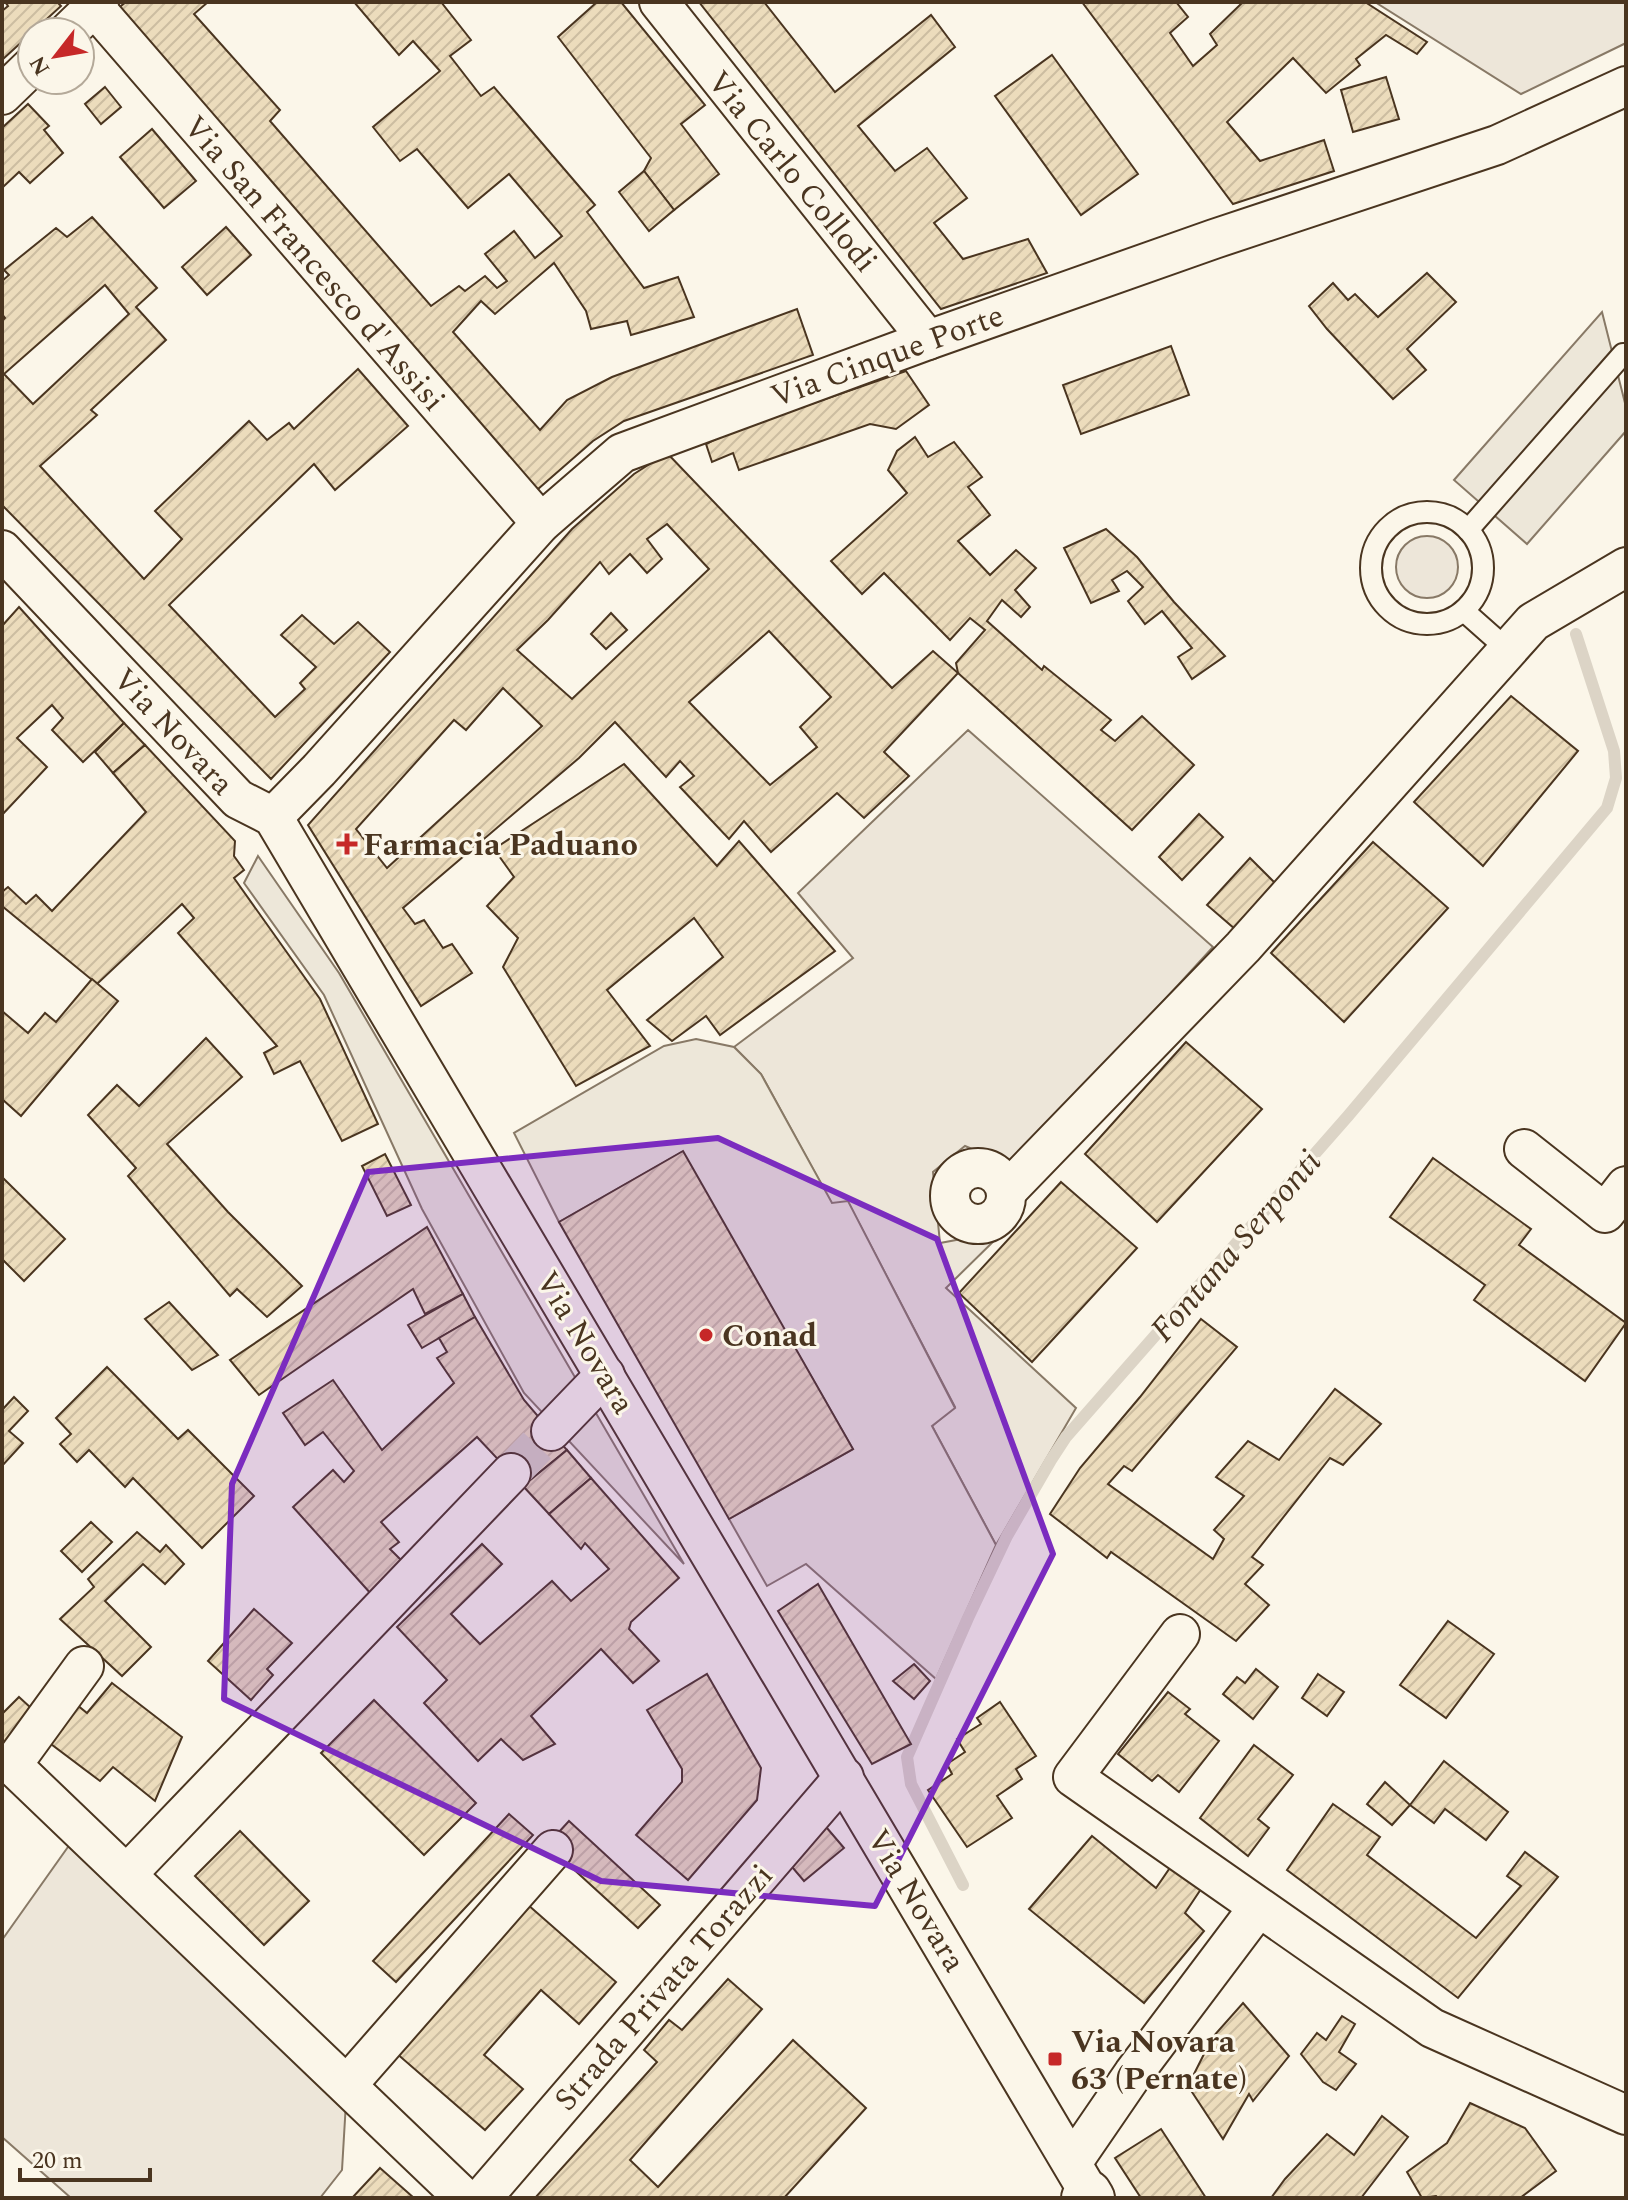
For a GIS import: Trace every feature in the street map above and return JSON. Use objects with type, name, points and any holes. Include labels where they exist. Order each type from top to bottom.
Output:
[{"type":"street","name":"Via Carlo Collodi","points":[[659,2],[928,340]]},
{"type":"street","name":"Via San Francesco d'Assisi","points":[[88,11],[541,523]]},
{"type":"street","name":"Via Cinque Porte","points":[[273,817],[541,523],[622,453],[1214,239],[1497,145],[1626,86]]},
{"type":"street","name":"Via Novara","points":[[2,550],[238,799],[273,817],[844,1777],[1084,2188]]},
{"type":"street","points":[[1006,1192],[1243,947],[1533,622],[1626,567]]},
{"type":"street","points":[[1524,1149],[1605,1213],[1626,1186]]},
{"type":"street","points":[[551,1431],[605,1375]]},
{"type":"street","points":[[127,1874],[511,1473]]},
{"type":"street","points":[[1180,1634],[1073,1777],[1432,2028],[1626,2115]]},
{"type":"street","points":[[84,1666],[12,1765],[464,2198]]},
{"type":"street","name":"Strada Privata Torazzi","points":[[482,2198],[844,1777]]},
{"type":"street","points":[[347,2085],[553,1850]]},
{"type":"street","points":[[1084,2188],[1133,2074],[1258,1908]]},
{"type":"lane","points":[[1468,530],[1626,354]]},
{"type":"lane","points":[[1431,511],[1448,515],[1468,530],[1476,539],[1483,558],[1483,577],[1477,595],[1464,611],[1448,620],[1429,624],[1410,621],[1393,613],[1381,600],[1373,583],[1371,566],[1383,532],[1397,520],[1413,513],[1431,511]]},
{"type":"lane","points":[[1464,611],[1508,650]]},
{"type":"highlighted area","points":[[718,1138],[937,1239],[1053,1554],[875,1906],[601,1881],[224,1699],[232,1484],[368,1172]]},
{"type":"shaded area","points":[[1375,2],[1626,2],[1626,43],[1521,94]]},
{"type":"shaded area","points":[[1602,312],[1626,407],[1626,431],[1527,544],[1454,480]]},
{"type":"shaded area","points":[[1421,536],[1433,536],[1449,545],[1456,555],[1456,579],[1449,589],[1433,598],[1421,598],[1401,584],[1396,573],[1396,561],[1410,541]]},
{"type":"shaded area","points":[[968,730],[1213,947],[1012,1166],[965,1146],[933,1172],[940,1243],[1004,1231],[946,1288],[1076,1408],[996,1545],[932,1426],[955,1407],[848,1202],[832,1204],[761,1074],[734,1047],[853,958],[798,893]]},
{"type":"shaded area","points":[[258,856],[339,973],[684,1564],[524,1393],[422,1209],[324,995],[244,883]]},
{"type":"shaded area","points":[[696,1039],[734,1047],[761,1074],[832,1203],[848,1201],[955,1408],[932,1426],[996,1545],[936,1679],[806,1564],[767,1586],[729,1519],[853,1449],[682,1152],[559,1222],[514,1133],[664,1046]]},
{"type":"shaded area","points":[[80,1830],[347,2085],[342,2170],[320,2198],[71,2198],[2,2137],[2,1940]]},
{"type":"building","points":[[5,2],[57,2],[61,6],[50,16],[16,16],[16,47],[2,60],[2,11],[8,6]]},
{"type":"building","points":[[126,2],[208,2],[194,14],[280,110],[270,121],[431,306],[459,286],[465,291],[485,276],[497,288],[507,281],[485,254],[514,231],[535,258],[562,236],[509,174],[468,208],[417,149],[400,161],[373,127],[440,71],[413,41],[399,55],[354,2],[441,2],[471,40],[450,56],[481,96],[494,87],[595,205],[587,212],[644,288],[678,277],[694,317],[631,335],[627,321],[591,329],[586,311],[554,263],[495,314],[481,301],[453,332],[540,430],[567,400],[612,377],[797,309],[813,355],[624,421],[593,441],[530,496],[112,13]]},
{"type":"building","points":[[597,2],[621,2],[705,105],[681,124],[719,174],[674,210],[644,171],[651,158],[558,37]]},
{"type":"building","points":[[699,2],[764,2],[835,92],[931,15],[955,47],[858,126],[895,171],[927,148],[967,198],[934,223],[963,259],[1028,239],[1047,273],[941,309]]},
{"type":"building","points":[[1082,2],[1176,2],[1188,17],[1170,33],[1193,66],[1217,45],[1210,34],[1243,2],[1365,2],[1427,42],[1417,54],[1386,35],[1356,59],[1360,65],[1326,93],[1293,58],[1227,122],[1260,161],[1324,140],[1334,171],[1233,204]]},
{"type":"building","points":[[1052,55],[1138,174],[1081,215],[995,96]]},
{"type":"building","points":[[1386,77],[1399,119],[1353,132],[1341,90]]},
{"type":"building","points":[[105,87],[121,107],[101,124],[85,104]]},
{"type":"building","points":[[28,104],[49,126],[44,130],[63,153],[30,183],[19,172],[2,188],[2,128]]},
{"type":"building","points":[[152,129],[196,181],[164,208],[120,157]]},
{"type":"building","points":[[644,171],[674,210],[649,231],[619,192]]},
{"type":"building","points":[[92,217],[157,288],[136,307],[166,340],[91,410],[97,415],[40,466],[144,579],[182,539],[155,511],[249,421],[267,440],[289,423],[294,429],[358,369],[408,426],[335,490],[314,464],[169,605],[275,717],[305,689],[300,683],[316,667],[281,635],[302,615],[334,644],[358,622],[390,652],[271,779],[2,505],[2,321],[5,318],[2,314],[2,281],[9,275],[4,270],[56,228],[67,237]],"holes":[[[105,285],[129,314],[33,404],[4,374]]]},
{"type":"building","points":[[226,227],[251,255],[207,295],[182,267]]},
{"type":"building","points":[[1427,273],[1456,302],[1407,349],[1426,370],[1393,399],[1309,306],[1333,283],[1348,300],[1355,294],[1378,317]]},
{"type":"building","points":[[1171,346],[1189,395],[1081,434],[1063,385]]},
{"type":"building","points":[[906,371],[929,405],[896,429],[870,424],[739,470],[733,453],[712,462],[706,444],[727,433]]},
{"type":"building","points":[[915,437],[928,457],[954,442],[982,477],[968,487],[990,515],[958,541],[990,575],[1016,550],[1036,568],[1015,590],[1030,607],[1021,617],[1002,600],[987,621],[1042,670],[1044,666],[1111,720],[1101,730],[1115,741],[1142,716],[1194,765],[1132,830],[958,673],[956,663],[985,630],[970,618],[950,640],[884,573],[862,594],[831,561],[907,493],[888,470],[897,451]]},
{"type":"building","points":[[667,453],[892,688],[933,651],[958,673],[884,752],[909,776],[864,818],[837,793],[771,852],[744,821],[729,839],[680,787],[694,776],[680,761],[666,777],[615,722],[579,758],[403,908],[415,924],[424,920],[443,948],[452,944],[472,973],[421,1006],[308,825],[572,529],[634,474]],"holes":[[[667,524],[709,569],[572,699],[517,650],[600,562],[609,574],[630,554],[647,573],[662,559],[647,539]],[[769,631],[831,697],[800,727],[817,747],[770,785],[689,702]],[[503,688],[542,726],[387,868],[356,829],[454,720],[466,730]]]},
{"type":"building","points":[[1106,529],[1137,557],[1225,656],[1192,679],[1178,657],[1192,648],[1162,611],[1145,624],[1128,601],[1143,587],[1127,571],[1112,580],[1119,591],[1091,603],[1064,548]]},
{"type":"building","points":[[19,607],[124,723],[83,762],[52,730],[63,718],[52,705],[17,738],[47,767],[2,815],[2,626]]},
{"type":"building","points":[[611,613],[627,630],[606,649],[591,634]]},
{"type":"building","points":[[1511,696],[1578,751],[1483,866],[1414,802]]},
{"type":"building","points":[[124,723],[145,745],[113,773],[95,752]]},
{"type":"building","points":[[145,745],[235,841],[234,856],[244,870],[234,878],[320,999],[378,1124],[342,1141],[300,1061],[274,1074],[264,1053],[277,1046],[178,933],[194,918],[182,904],[97,984],[2,906],[2,892],[8,887],[26,904],[36,895],[52,911],[146,812],[113,773]]},
{"type":"building","points":[[624,764],[717,866],[739,841],[835,951],[720,1035],[706,1016],[672,1041],[647,1020],[723,957],[694,918],[607,990],[650,1046],[576,1086],[503,967],[518,938],[487,906],[514,877],[494,849]]},
{"type":"building","points":[[1199,814],[1223,837],[1182,880],[1159,857]]},
{"type":"building","points":[[1373,842],[1448,908],[1344,1022],[1271,953]]},
{"type":"building","points":[[1250,858],[1277,885],[1235,929],[1207,905]]},
{"type":"building","points":[[92,979],[118,1001],[21,1116],[2,1099],[2,1011],[28,1033],[45,1013],[56,1022]]},
{"type":"building","points":[[206,1038],[242,1077],[167,1144],[228,1212],[302,1286],[267,1317],[237,1289],[230,1296],[128,1176],[136,1168],[88,1115],[117,1085],[139,1106]]},
{"type":"building","points":[[1186,1042],[1262,1109],[1157,1222],[1085,1154]]},
{"type":"building","name":"Conad","points":[[683,1151],[853,1449],[729,1519],[559,1222]]},
{"type":"building","points":[[385,1154],[411,1205],[387,1216],[362,1166]]},
{"type":"building","points":[[1433,1158],[1531,1229],[1519,1245],[1626,1323],[1585,1381],[1474,1300],[1485,1285],[1390,1217]]},
{"type":"building","points":[[2,1177],[65,1239],[24,1281],[2,1259]]},
{"type":"building","points":[[1061,1182],[1137,1248],[1032,1362],[959,1293]]},
{"type":"building","points":[[427,1227],[463,1294],[425,1314],[413,1289],[259,1395],[230,1360]]},
{"type":"building","points":[[463,1294],[475,1317],[422,1348],[408,1325]]},
{"type":"building","points":[[169,1302],[218,1355],[192,1370],[145,1319]]},
{"type":"building","points":[[475,1317],[524,1400],[567,1450],[523,1486],[477,1437],[381,1522],[399,1542],[390,1549],[407,1566],[372,1595],[293,1507],[333,1470],[344,1482],[354,1471],[323,1432],[305,1445],[283,1413],[333,1380],[382,1450],[454,1383],[437,1358],[447,1352],[439,1338]]},
{"type":"building","points":[[1201,1319],[1237,1347],[1132,1471],[1124,1466],[1108,1484],[1213,1559],[1224,1539],[1214,1530],[1244,1496],[1216,1477],[1248,1441],[1279,1460],[1335,1389],[1381,1424],[1343,1465],[1330,1458],[1252,1557],[1263,1565],[1245,1584],[1269,1605],[1236,1641],[1111,1552],[1107,1558],[1050,1514],[1080,1468]]},
{"type":"building","points":[[107,1367],[178,1439],[188,1430],[254,1496],[202,1548],[133,1478],[125,1487],[89,1450],[77,1462],[60,1444],[71,1434],[56,1418]]},
{"type":"building","points":[[14,1397],[28,1411],[9,1431],[23,1443],[2,1466],[2,1410]]},
{"type":"building","points":[[567,1450],[591,1478],[549,1514],[523,1486]]},
{"type":"building","points":[[591,1478],[679,1578],[631,1622],[629,1629],[659,1661],[633,1683],[601,1649],[531,1716],[555,1744],[523,1760],[501,1739],[478,1761],[424,1703],[447,1680],[397,1627],[482,1544],[502,1564],[451,1614],[480,1644],[552,1581],[571,1601],[609,1569],[585,1543],[581,1549],[549,1514]]},
{"type":"building","points":[[91,1522],[112,1542],[82,1572],[61,1551]]},
{"type":"building","points":[[137,1532],[160,1552],[166,1545],[184,1564],[165,1584],[143,1564],[105,1601],[151,1647],[122,1676],[60,1619],[94,1587],[88,1579]]},
{"type":"building","points":[[818,1584],[911,1744],[872,1764],[778,1611]]},
{"type":"building","points":[[254,1609],[292,1643],[267,1669],[273,1675],[251,1700],[208,1661]]},
{"type":"building","points":[[1448,1621],[1494,1654],[1446,1718],[1400,1685]]},
{"type":"building","points":[[914,1664],[930,1681],[914,1699],[893,1681]]},
{"type":"building","points":[[1256,1669],[1278,1687],[1253,1719],[1223,1694],[1237,1677],[1245,1683]]},
{"type":"building","points":[[707,1674],[761,1768],[757,1800],[688,1880],[636,1835],[682,1782],[682,1769],[647,1710]]},
{"type":"building","points":[[1318,1674],[1344,1692],[1327,1716],[1302,1698]]},
{"type":"building","points":[[112,1683],[182,1737],[155,1801],[113,1767],[100,1781],[47,1741],[77,1705],[87,1713]]},
{"type":"building","points":[[1168,1692],[1190,1709],[1185,1714],[1219,1741],[1179,1792],[1158,1775],[1152,1781],[1118,1754]]},
{"type":"building","points":[[19,1697],[43,1719],[2,1761],[2,1714]]},
{"type":"building","points":[[374,1700],[476,1803],[424,1855],[321,1753]]},
{"type":"building","points":[[1000,1702],[1036,1756],[1016,1769],[1022,1779],[997,1796],[1012,1818],[967,1847],[928,1790],[952,1774],[947,1764],[965,1752],[957,1739],[981,1724],[977,1718]]},
{"type":"building","points":[[1254,1745],[1293,1775],[1258,1819],[1269,1828],[1248,1856],[1200,1818]]},
{"type":"building","points":[[1444,1761],[1508,1812],[1486,1840],[1445,1809],[1434,1823],[1410,1805]]},
{"type":"building","points":[[1385,1782],[1410,1805],[1392,1825],[1367,1804]]},
{"type":"building","points":[[1333,1804],[1380,1837],[1367,1855],[1476,1938],[1521,1886],[1507,1876],[1525,1852],[1558,1877],[1458,1998],[1287,1870]]},
{"type":"building","points":[[509,1814],[533,1835],[396,1982],[373,1961]]},
{"type":"building","points":[[569,1821],[660,1905],[638,1928],[547,1845]]},
{"type":"building","points":[[821,1821],[844,1848],[804,1881],[787,1861]]},
{"type":"building","points":[[240,1831],[309,1901],[264,1945],[195,1876]]},
{"type":"building","points":[[1092,1836],[1156,1888],[1174,1862],[1205,1883],[1185,1913],[1204,1931],[1144,2003],[1029,1909]]},
{"type":"building","points":[[519,1897],[616,1982],[579,2024],[541,1990],[484,2055],[523,2089],[485,2130],[388,2046]]},
{"type":"building","points":[[728,1979],[762,2009],[630,2160],[658,2187],[793,2040],[866,2108],[784,2198],[535,2198],[657,2062],[644,2050],[669,2020],[682,2030]]},
{"type":"building","points":[[1243,2003],[1289,2056],[1253,2101],[1249,2094],[1223,2139],[1188,2086],[1212,2038]]},
{"type":"building","points":[[1342,2016],[1355,2024],[1339,2052],[1356,2064],[1336,2090],[1323,2082],[1301,2054],[1317,2033],[1326,2040]]},
{"type":"building","points":[[1470,2103],[1525,2128],[1556,2171],[1520,2198],[1422,2198],[1407,2172],[1447,2143]]},
{"type":"building","points":[[1382,2116],[1408,2137],[1361,2198],[1271,2198],[1327,2134],[1354,2155]]},
{"type":"building","points":[[1161,2129],[1206,2198],[1141,2198],[1115,2158]]},
{"type":"building","points":[[380,2168],[414,2198],[352,2198]]},
{"type":"waterway","name":"Fontana Serponti","points":[[963,1885],[911,1784],[907,1757],[1007,1536],[1066,1437],[1348,1116],[1607,808],[1616,778],[1614,751],[1576,634]]},
{"type":"tunnel","points":[[511,1473],[551,1431]]},
{"type":"place","name":"Farmacia Paduano","points":[[347,844]]},
{"type":"place","name":"Conad","points":[[706,1335]]},
{"type":"place","name":"Via Novara 63 (Pernate)","points":[[1055,2059]]}]
